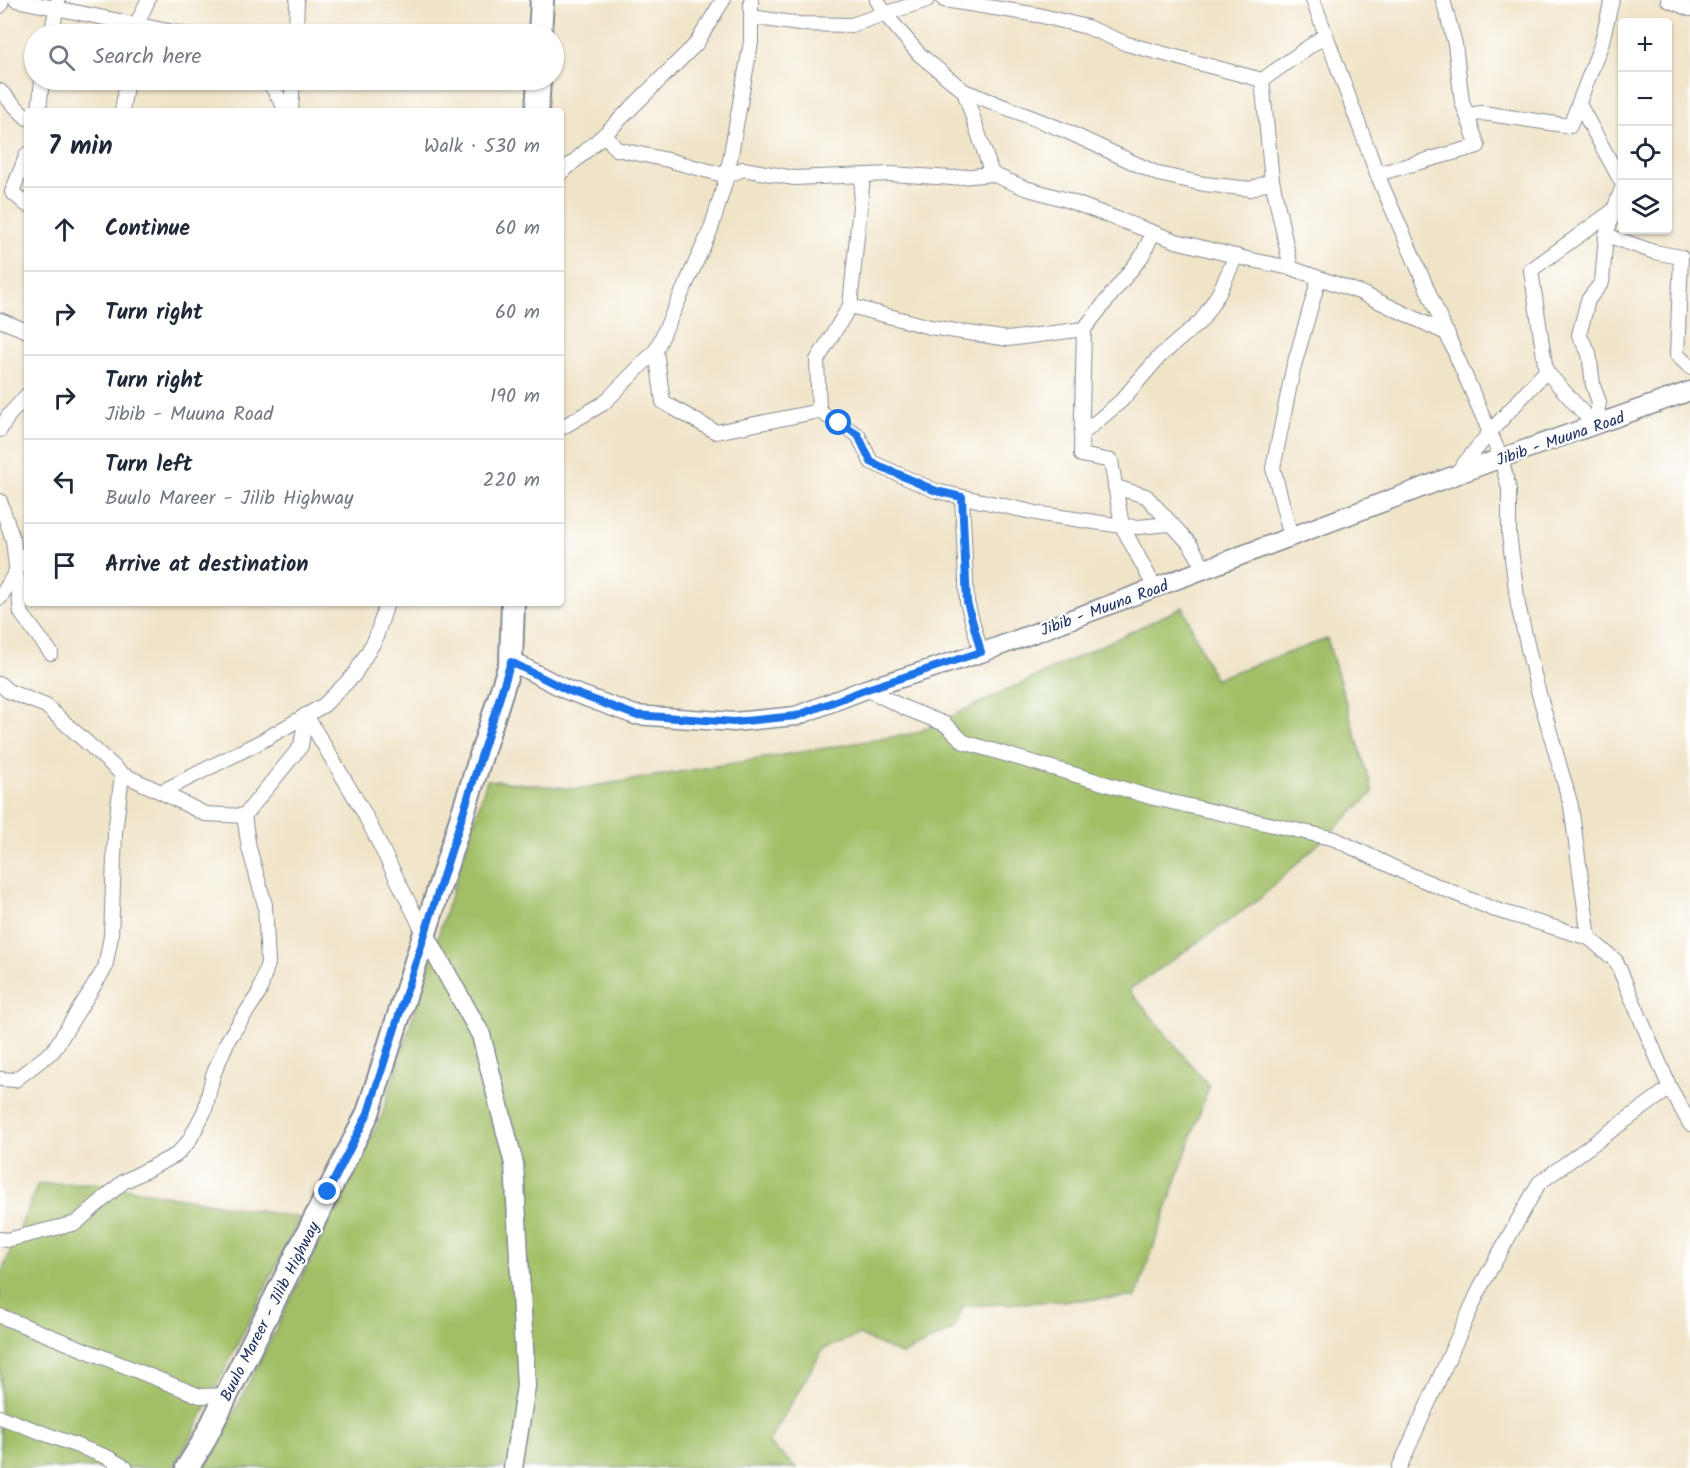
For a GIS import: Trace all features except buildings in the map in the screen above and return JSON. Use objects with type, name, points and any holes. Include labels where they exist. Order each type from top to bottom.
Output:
[{"type":"main road","points":[[541,24],[542,0]]},
{"type":"main road","points":[[537,108],[538,90]]},
{"type":"main road","name":"Buulo Mareer - Jilib Highway","points":[[187,1468],[227,1395],[368,1113],[511,662],[513,606]]},
{"type":"street","points":[[0,6],[3,0]]},
{"type":"street","points":[[16,0],[58,4],[117,24]]},
{"type":"street","points":[[138,24],[148,0]]},
{"type":"street","points":[[296,24],[297,0]]},
{"type":"street","points":[[564,170],[605,134],[696,44],[723,0]]},
{"type":"street","points":[[564,427],[604,403],[656,350],[711,229],[727,176],[751,42],[751,0]]},
{"type":"street","points":[[877,0],[885,14],[919,54],[964,91],[1066,131],[1158,174],[1204,184],[1251,189],[1272,180]]},
{"type":"street","points":[[751,16],[799,24],[851,25],[927,0]]},
{"type":"street","points":[[944,0],[1038,15],[1087,27],[1127,44],[1262,80]]},
{"type":"street","points":[[1312,0],[1377,174],[1501,458],[1509,489],[1509,534],[1518,605],[1536,682],[1571,806],[1589,938]]},
{"type":"street","points":[[1377,174],[1478,146],[1462,102],[1455,44],[1443,0]]},
{"type":"street","points":[[1467,115],[1482,113],[1570,126],[1601,45],[1612,0]]},
{"type":"street","points":[[1668,0],[1690,9]]},
{"type":"street","points":[[53,24],[58,4]]},
{"type":"street","points":[[1262,80],[1324,36]]},
{"type":"street","points":[[1262,80],[1272,180],[1292,268]]},
{"type":"street","points":[[39,108],[41,90]]},
{"type":"street","points":[[122,108],[125,90]]},
{"type":"street","points":[[274,90],[287,108]]},
{"type":"street","points":[[289,108],[292,90]]},
{"type":"street","points":[[0,91],[24,114]]},
{"type":"street","points":[[964,91],[992,174]]},
{"type":"street","points":[[1579,104],[1620,180]]},
{"type":"street","points":[[605,134],[616,149],[727,176],[743,169],[794,178],[890,174],[952,178],[992,174],[1026,188],[1115,217],[1153,233],[1236,256],[1292,268],[1359,292],[1448,334]]},
{"type":"street","points":[[24,162],[12,192],[24,202]]},
{"type":"street","points":[[819,411],[817,360],[850,306],[863,176]]},
{"type":"street","points":[[1595,426],[1599,402],[1593,385],[1589,352],[1579,335],[1588,300],[1602,282],[1606,235],[1618,199]]},
{"type":"street","points":[[1595,426],[1546,371],[1531,270],[1614,210]]},
{"type":"street","points":[[1153,233],[1142,256],[1084,329],[1081,454],[1111,461],[1122,526],[1155,588]]},
{"type":"street","points":[[1606,235],[1654,252],[1681,257],[1677,355],[1690,367]]},
{"type":"street","points":[[1081,435],[1121,401],[1160,356],[1201,321],[1219,293],[1236,256]]},
{"type":"street","points":[[1291,537],[1273,468],[1293,369],[1319,278]]},
{"type":"street","points":[[850,306],[930,327],[1008,339],[1084,329]]},
{"type":"street","points":[[0,320],[24,330]]},
{"type":"street","points":[[656,350],[663,402],[716,432],[819,411],[858,435],[871,462],[936,491],[1041,513],[1122,526],[1169,524]]},
{"type":"street","points":[[1455,475],[1490,432],[1546,371]]},
{"type":"street","name":"Jibib - Muuna Road","points":[[511,662],[567,690],[635,715],[734,722],[796,716],[867,689],[981,652],[1501,458],[1690,391]]},
{"type":"street","points":[[0,430],[9,415],[24,398]]},
{"type":"street","points":[[1115,487],[1146,496],[1169,524],[1190,544],[1205,569]]},
{"type":"street","points":[[962,497],[967,602],[981,652]]},
{"type":"street","points":[[0,501],[13,540],[21,613],[51,653]]},
{"type":"street","points":[[0,598],[24,558]]},
{"type":"street","points":[[161,792],[261,742],[324,705],[354,675],[375,640],[386,606]]},
{"type":"street","points":[[0,684],[8,691],[46,706],[122,774],[205,814],[244,816]]},
{"type":"street","points":[[867,689],[945,724],[964,742],[1154,798],[1335,839],[1401,871],[1493,909],[1589,938],[1616,961],[1670,1088],[1690,1124]]},
{"type":"street","points":[[0,1239],[7,1240],[76,1223],[123,1182],[176,1155],[189,1141],[205,1110],[213,1075],[224,1049],[259,993],[268,963],[265,905],[249,848],[244,816],[301,746],[306,715]]},
{"type":"street","points":[[306,715],[363,811],[424,933],[481,1035],[514,1164],[526,1386],[513,1468]]},
{"type":"street","points":[[0,1079],[15,1080],[53,1051],[105,968],[111,936],[115,833],[122,774]]},
{"type":"street","points":[[1399,1468],[1481,1286],[1539,1183],[1670,1088]]},
{"type":"street","points":[[0,1316],[200,1396],[227,1395]]},
{"type":"street","points":[[0,1417],[107,1457],[126,1468]]},
{"type":"green space","points":[[1183,607],[1214,679],[1327,639],[1373,793],[1257,901],[1129,990],[1209,1086],[1136,1297],[963,1306],[954,1329],[902,1355],[859,1335],[823,1349],[768,1443],[797,1468],[204,1468],[215,1451],[381,1118],[487,780],[576,789],[916,733]]},
{"type":"green space","points":[[94,1183],[300,1218],[191,1438],[172,1468],[0,1468],[0,1277],[38,1184]]},
{"type":"route","points":[[328,1192],[368,1113],[511,662],[567,690],[635,715],[734,722],[796,716],[867,689],[981,652],[967,602],[962,497],[936,491],[871,462],[858,435],[839,423]]}]
